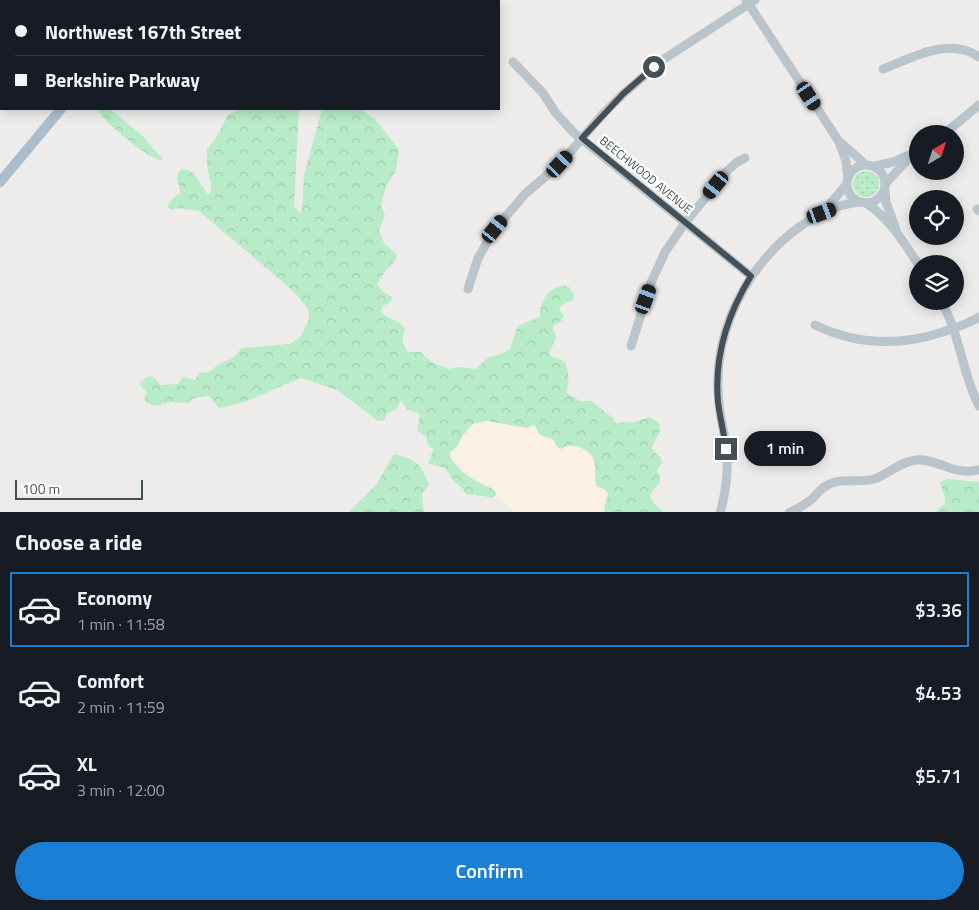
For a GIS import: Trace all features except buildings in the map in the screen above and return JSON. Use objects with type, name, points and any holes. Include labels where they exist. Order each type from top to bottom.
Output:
[{"type":"main road","points":[[0,182],[60,110]]},
{"type":"street","points":[[468,288],[478,258],[495,229],[513,206],[560,164],[603,114],[643,76],[688,42],[750,2],[838,140],[846,161],[847,181],[853,198],[880,214],[898,233],[912,255]]},
{"type":"street","points":[[883,69],[929,51],[944,48],[960,49],[979,56]]},
{"type":"street","name":"BEECHWOOD AVENUE","points":[[513,62],[543,93],[562,121],[751,276]]},
{"type":"street","points":[[955,125],[979,105]]},
{"type":"street","points":[[838,140],[866,164]]},
{"type":"street","points":[[875,166],[909,154]]},
{"type":"street","points":[[631,346],[658,267],[674,238],[732,166],[745,158]]},
{"type":"street","points":[[722,512],[728,465],[718,402],[720,352],[732,312],[751,276],[784,239],[822,213],[845,204],[871,203],[880,198],[886,186],[909,160]]},
{"type":"street","points":[[822,213],[847,181],[852,170],[866,164],[875,166],[883,173],[886,186],[886,202],[898,233]]},
{"type":"street","points":[[946,310],[954,328],[969,382],[979,406]]},
{"type":"street","points":[[814,325],[841,336],[874,342],[908,341],[954,328],[979,317]]},
{"type":"street","points":[[789,512],[810,501],[825,486],[833,482],[874,479],[906,462],[919,460],[961,472],[979,470]]},
{"type":"shaded area","points":[[485,394],[623,464],[625,512],[515,512],[441,450]]},
{"type":"green space","points":[[97,110],[111,110],[145,138],[163,158],[161,160],[154,158],[146,153]]},
{"type":"green space","points":[[236,110],[299,110],[294,207],[300,213],[302,211],[304,175],[322,110],[362,110],[375,119],[399,150],[396,171],[386,186],[381,205],[385,216],[379,230],[384,243],[397,255],[394,262],[377,284],[382,291],[392,297],[391,302],[383,306],[381,312],[405,328],[402,342],[408,352],[420,352],[433,363],[450,369],[458,367],[476,369],[489,357],[499,355],[510,349],[517,328],[540,317],[543,301],[553,289],[563,285],[569,287],[574,294],[573,300],[559,308],[564,316],[561,321],[553,326],[556,337],[549,353],[563,361],[568,369],[567,393],[580,401],[591,401],[613,418],[615,423],[635,422],[649,417],[659,423],[660,431],[652,447],[654,452],[661,458],[662,463],[657,470],[660,475],[659,484],[654,489],[651,499],[664,512],[605,512],[608,494],[604,489],[596,486],[595,464],[591,455],[576,446],[561,449],[556,446],[554,440],[540,435],[533,425],[527,428],[486,421],[473,424],[450,453],[453,462],[461,471],[494,490],[497,495],[492,498],[466,494],[445,468],[428,462],[434,449],[428,446],[426,437],[417,430],[420,415],[407,409],[400,401],[397,409],[387,413],[384,421],[378,421],[337,390],[301,378],[251,399],[219,408],[209,396],[194,398],[188,403],[171,402],[158,406],[151,405],[144,400],[147,392],[140,385],[140,382],[150,376],[155,378],[160,385],[178,384],[183,377],[195,380],[200,373],[209,372],[219,364],[233,358],[242,348],[290,344],[301,336],[309,319],[308,309],[293,291],[199,211],[179,208],[171,210],[167,206],[174,197],[180,194],[177,178],[182,169],[192,172],[208,194],[211,193],[207,150],[216,138],[228,115]]},
{"type":"green space","points":[[866,171],[875,175],[879,184],[875,193],[866,197],[857,193],[853,184],[857,175]]},
{"type":"green space","points":[[394,454],[417,463],[423,472],[429,485],[422,494],[424,512],[349,512],[376,485]]},
{"type":"green space","points":[[947,479],[979,482],[979,512],[935,512],[945,504],[940,483]]},
{"type":"route","points":[[654,67],[623,94],[582,138],[751,276],[735,304],[720,352],[718,402],[726,449]]}]
